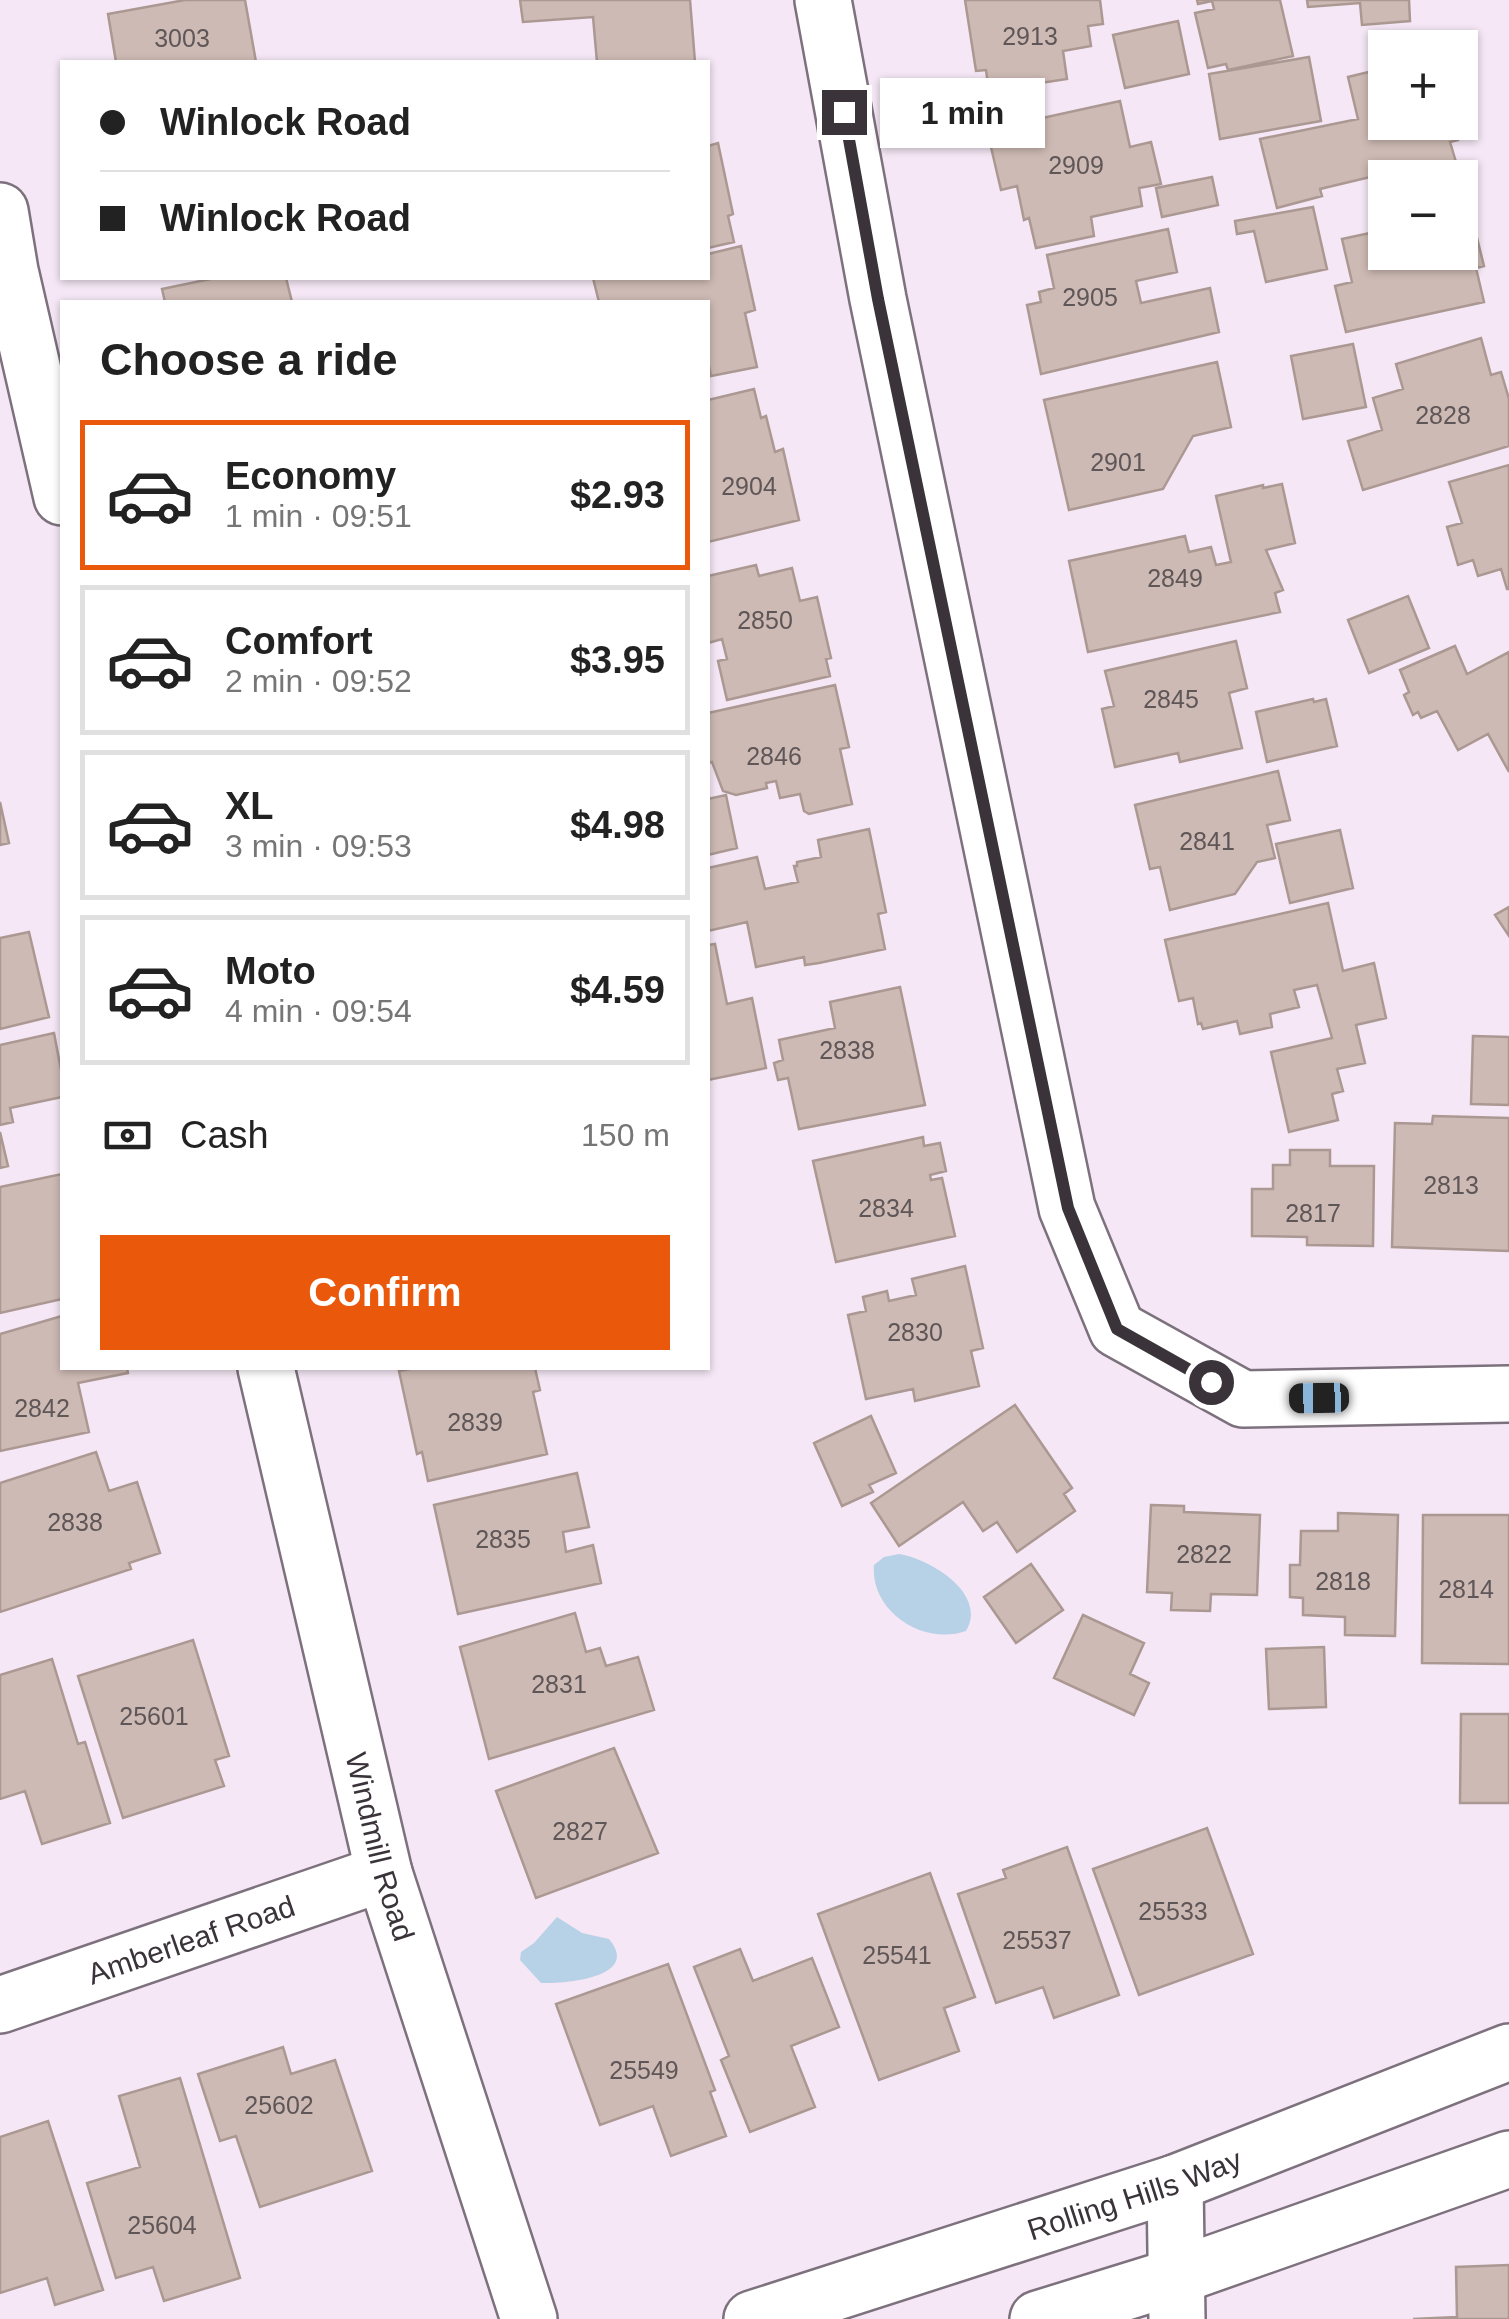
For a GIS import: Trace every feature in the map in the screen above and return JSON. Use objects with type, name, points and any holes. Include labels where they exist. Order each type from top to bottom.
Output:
[{"type":"street","points":[[823,0],[878,299],[1068,1208],[1117,1329],[1242,1399],[1509,1394]]},
{"type":"street","points":[[0,210],[5,272],[60,488]]},
{"type":"street","name":"Windmill Road","points":[[266,1370],[384,1873],[528,2319]]},
{"type":"street","name":"Amberleaf Road","points":[[0,2005],[384,1873]]},
{"type":"street","name":"Rolling Hills Way","points":[[752,2319],[1176,2183],[1509,2052]]},
{"type":"street","points":[[1038,2319],[1177,2298],[1509,2159]]},
{"type":"street","points":[[1176,2183],[1177,2298]]},
{"type":"water","points":[[899,1554],[926,1563],[953,1580],[969,1604],[971,1617],[966,1631],[950,1634],[917,1629],[890,1610],[875,1582],[874,1565],[884,1557]]},
{"type":"water","points":[[557,1917],[582,1933],[609,1939],[616,1952],[615,1962],[608,1970],[581,1980],[541,1983],[520,1960],[521,1952]]},
{"type":"building","points":[[185,0],[245,0],[256,60],[116,60],[108,14]]},
{"type":"building","points":[[520,0],[690,0],[695,60],[597,60],[593,17],[523,22]]},
{"type":"building","points":[[965,0],[1100,0],[1103,24],[1088,26],[1091,46],[1063,51],[1067,79],[989,91],[986,70],[976,71]]},
{"type":"building","points":[[1197,0],[1280,0],[1293,56],[1228,70],[1226,64],[1208,68],[1195,13],[1214,9],[1212,1],[1198,4]]},
{"type":"building","points":[[1307,0],[1409,0],[1410,21],[1362,25],[1360,3],[1308,7]]},
{"type":"building","points":[[1178,21],[1189,74],[1125,88],[1113,35]]},
{"type":"building","points":[[1309,57],[1321,121],[1220,139],[1209,74]]},
{"type":"building","points":[[1368,72],[1368,140],[1458,140],[1450,142],[1455,160],[1368,160],[1368,178],[1320,189],[1322,196],[1277,208],[1260,139],[1358,119],[1348,77]]},
{"type":"building","points":[[1120,101],[1130,147],[1151,142],[1161,184],[1139,188],[1142,206],[1091,217],[1094,236],[1036,248],[1029,218],[1024,220],[1017,186],[1001,190],[987,130]]},
{"type":"building","points":[[718,143],[733,214],[728,216],[734,242],[710,248],[710,145]]},
{"type":"building","points":[[1212,177],[1218,205],[1162,217],[1156,188]]},
{"type":"building","points":[[1313,207],[1327,269],[1266,282],[1254,231],[1237,234],[1235,221]]},
{"type":"building","points":[[1168,229],[1177,272],[1136,281],[1141,303],[1210,288],[1219,332],[1041,374],[1027,305],[1041,302],[1039,292],[1054,288],[1047,255]]},
{"type":"building","points":[[1368,233],[1368,270],[1476,270],[1484,302],[1346,332],[1335,286],[1352,282],[1342,239]]},
{"type":"building","points":[[1478,242],[1484,266],[1478,268]]},
{"type":"building","points":[[741,246],[755,310],[745,313],[757,367],[711,376],[710,300],[598,300],[594,280],[710,280],[710,254]]},
{"type":"building","points":[[205,280],[286,280],[292,300],[165,300],[162,289]]},
{"type":"building","points":[[1481,338],[1491,375],[1501,372],[1509,399],[1509,446],[1363,490],[1348,441],[1382,430],[1373,398],[1403,389],[1396,364]]},
{"type":"building","points":[[1353,344],[1366,407],[1303,419],[1291,356]]},
{"type":"building","points":[[1217,362],[1231,427],[1193,436],[1163,489],[1069,510],[1044,400]]},
{"type":"building","points":[[754,389],[775,452],[783,449],[799,520],[710,542],[710,400]]},
{"type":"building","points":[[1509,465],[1507,589],[1501,569],[1478,576],[1473,560],[1458,565],[1447,527],[1462,523],[1449,482]]},
{"type":"building","points":[[1282,484],[1295,543],[1266,550],[1283,590],[1275,593],[1280,612],[1088,652],[1069,561],[1185,536],[1189,552],[1211,547],[1216,565],[1231,562],[1216,496]]},
{"type":"building","points":[[756,565],[759,576],[792,568],[800,601],[817,597],[831,658],[826,659],[830,676],[727,700],[718,661],[727,659],[722,639],[710,642],[710,576]]},
{"type":"building","points":[[1408,596],[1429,648],[1369,673],[1348,620]]},
{"type":"building","points":[[1236,641],[1247,688],[1229,693],[1242,748],[1180,762],[1178,753],[1115,767],[1102,709],[1114,706],[1105,671]]},
{"type":"building","points":[[1455,646],[1467,674],[1509,652],[1509,772],[1488,734],[1458,750],[1437,711],[1421,718],[1418,712],[1413,715],[1404,695],[1409,692],[1400,670]]},
{"type":"building","points":[[835,685],[849,747],[840,749],[852,804],[809,814],[804,811],[800,794],[780,798],[776,781],[766,783],[767,788],[736,795],[723,791],[710,762],[710,713]]},
{"type":"building","points":[[1326,699],[1337,746],[1267,762],[1256,712]]},
{"type":"building","points":[[1278,771],[1290,820],[1267,825],[1275,858],[1257,862],[1235,894],[1170,910],[1160,867],[1150,869],[1135,805]]},
{"type":"building","points":[[726,795],[737,848],[710,855],[710,799]]},
{"type":"building","points":[[0,802],[9,843],[0,845]]},
{"type":"building","points":[[869,829],[886,912],[878,914],[885,949],[805,965],[804,957],[756,967],[747,922],[710,931],[710,868],[757,857],[765,889],[798,882],[794,866],[821,857],[818,840]]},
{"type":"building","points":[[1340,830],[1353,888],[1290,903],[1276,844]]},
{"type":"building","points":[[1328,903],[1343,971],[1374,963],[1386,1018],[1356,1025],[1365,1063],[1337,1069],[1343,1091],[1332,1094],[1338,1120],[1289,1132],[1271,1052],[1332,1038],[1317,985],[1294,990],[1299,1007],[1270,1014],[1272,1027],[1240,1034],[1237,1021],[1203,1029],[1198,1024],[1193,998],[1179,1001],[1165,940]]},
{"type":"building","points":[[1509,907],[1509,936],[1495,915]]},
{"type":"building","points":[[29,932],[49,1017],[0,1029],[0,938]]},
{"type":"building","points":[[715,944],[727,1004],[752,998],[766,1068],[710,1080],[710,945]]},
{"type":"building","points":[[900,987],[925,1105],[799,1129],[788,1078],[778,1080],[774,1063],[783,1060],[779,1040],[835,1028],[830,1002]]},
{"type":"building","points":[[54,1033],[60,1064],[60,1097],[10,1108],[13,1122],[0,1125],[0,1045]]},
{"type":"building","points":[[1473,1036],[1509,1037],[1509,1105],[1471,1104]]},
{"type":"building","points":[[1433,1116],[1509,1118],[1509,1251],[1392,1247],[1395,1123],[1432,1124]]},
{"type":"building","points":[[0,1132],[8,1166],[0,1168]]},
{"type":"building","points":[[923,1137],[924,1146],[940,1143],[946,1171],[930,1175],[931,1180],[942,1178],[955,1236],[836,1262],[813,1161]]},
{"type":"building","points":[[1290,1150],[1330,1150],[1330,1166],[1374,1166],[1373,1246],[1307,1245],[1307,1237],[1252,1236],[1252,1189],[1273,1189],[1273,1165],[1290,1165]]},
{"type":"building","points":[[60,1174],[60,1299],[0,1313],[0,1187]]},
{"type":"building","points":[[965,1266],[983,1348],[971,1351],[979,1386],[915,1401],[913,1389],[866,1399],[848,1315],[866,1311],[863,1297],[887,1291],[889,1301],[916,1295],[912,1279]]},
{"type":"building","points":[[60,1317],[60,1370],[128,1373],[78,1383],[89,1432],[0,1451],[0,1334]]},
{"type":"building","points":[[535,1370],[540,1390],[533,1392],[547,1454],[428,1481],[422,1452],[417,1454],[399,1371]]},
{"type":"building","points":[[1015,1405],[1072,1488],[1064,1494],[1075,1511],[1017,1552],[997,1522],[983,1531],[963,1502],[899,1546],[871,1503]]},
{"type":"building","points":[[871,1416],[896,1473],[869,1485],[873,1492],[842,1506],[814,1443]]},
{"type":"building","points":[[96,1452],[109,1491],[137,1482],[160,1553],[129,1563],[131,1569],[0,1612],[0,1483]]},
{"type":"building","points":[[577,1473],[589,1527],[563,1532],[566,1552],[593,1545],[601,1583],[458,1614],[434,1505]]},
{"type":"building","points":[[1151,1505],[1184,1506],[1184,1512],[1260,1515],[1257,1595],[1211,1594],[1210,1611],[1171,1610],[1172,1593],[1147,1592]]},
{"type":"building","points":[[1338,1513],[1398,1515],[1395,1636],[1345,1635],[1345,1617],[1303,1615],[1303,1598],[1290,1597],[1290,1565],[1300,1565],[1301,1531],[1338,1531]]},
{"type":"building","points":[[1423,1515],[1509,1515],[1509,1664],[1422,1663]]},
{"type":"building","points":[[1031,1564],[1063,1610],[1016,1643],[984,1597]]},
{"type":"building","points":[[575,1613],[586,1652],[600,1648],[606,1666],[638,1657],[654,1710],[489,1759],[460,1647]]},
{"type":"building","points":[[1083,1615],[1144,1643],[1130,1674],[1149,1683],[1134,1715],[1054,1678]]},
{"type":"building","points":[[193,1640],[229,1756],[215,1760],[224,1786],[123,1818],[78,1676]]},
{"type":"building","points":[[1324,1647],[1326,1707],[1269,1709],[1266,1649]]},
{"type":"building","points":[[52,1659],[78,1744],[85,1742],[110,1823],[42,1844],[25,1791],[0,1799],[0,1675]]},
{"type":"building","points":[[1461,1714],[1509,1714],[1509,1803],[1460,1803]]},
{"type":"building","points":[[614,1748],[658,1853],[536,1898],[496,1791]]},
{"type":"building","points":[[1207,1828],[1253,1954],[1139,1995],[1093,1869]]},
{"type":"building","points":[[1067,1847],[1119,1995],[1054,2018],[1043,1987],[996,2003],[958,1894],[1006,1878],[1003,1870]]},
{"type":"building","points":[[930,1873],[975,1997],[944,2008],[959,2051],[879,2080],[818,1914]]},
{"type":"building","points":[[740,1949],[753,1981],[812,1958],[839,2027],[791,2046],[815,2107],[750,2132],[721,2060],[729,2056],[694,1967]]},
{"type":"building","points":[[668,1964],[715,2090],[710,2092],[726,2136],[671,2156],[653,2106],[600,2125],[556,2004]]},
{"type":"building","points":[[283,2047],[291,2074],[335,2060],[372,2171],[260,2207],[236,2136],[220,2141],[198,2074]]},
{"type":"building","points":[[180,2078],[240,2278],[164,2301],[153,2267],[116,2278],[87,2183],[140,2167],[119,2096]]},
{"type":"building","points":[[48,2121],[103,2290],[55,2305],[47,2278],[0,2293],[0,2137]]},
{"type":"building","points":[[1509,2265],[1509,2319],[1413,2319],[1457,2317],[1456,2267]]},
{"type":"route","points":[[844,112],[878,299],[1068,1208],[1117,1329],[1211,1382]]}]
